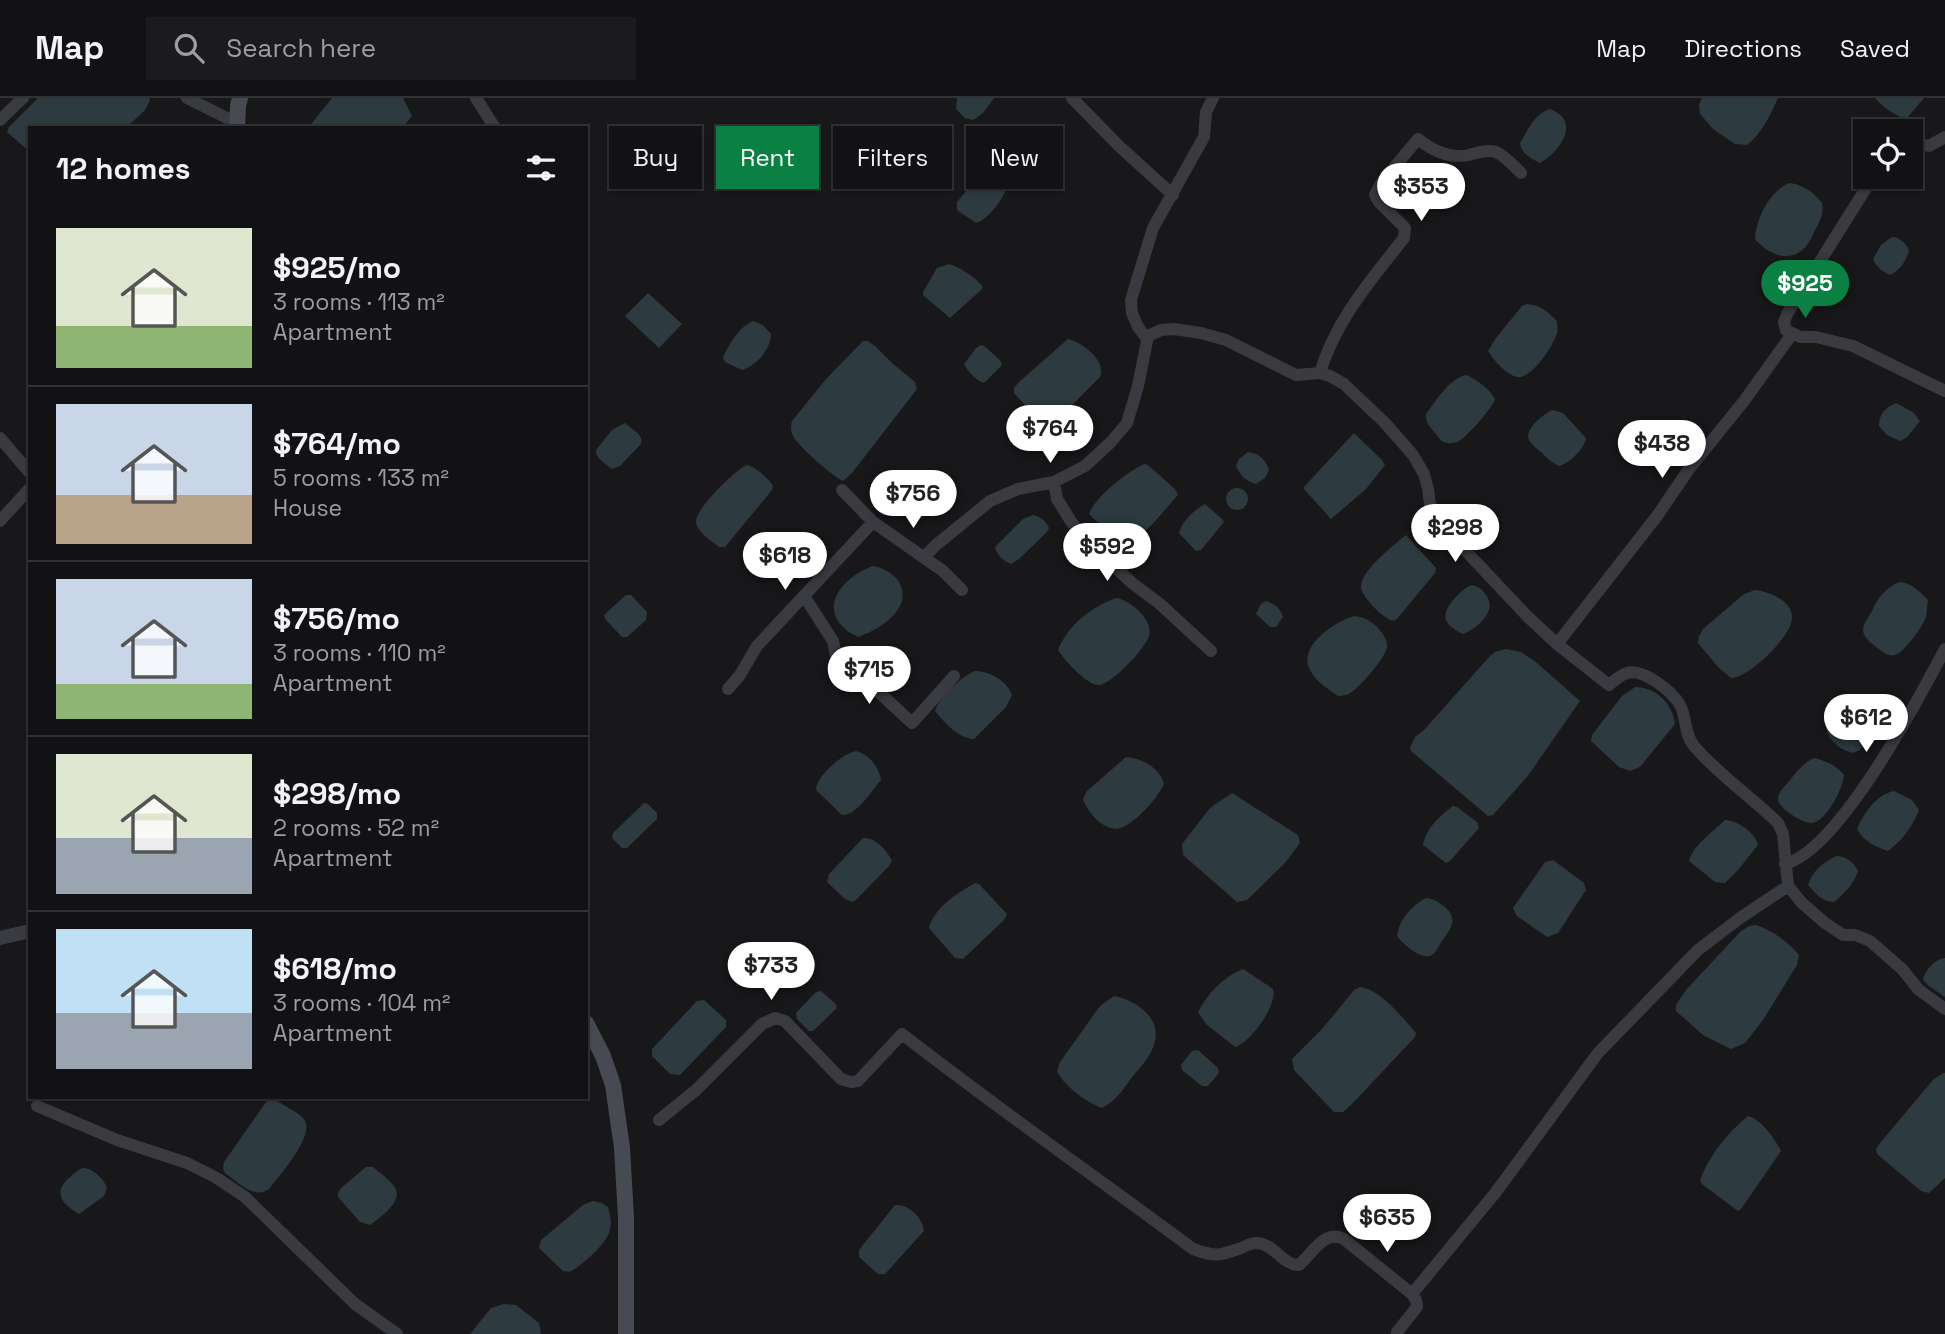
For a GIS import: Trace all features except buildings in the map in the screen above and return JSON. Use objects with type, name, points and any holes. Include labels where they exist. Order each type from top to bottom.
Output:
[{"type":"main road","points":[[237,125],[240,98]]},
{"type":"main road","points":[[588,1027],[603,1056],[613,1085],[622,1148],[626,1217],[626,1334]]},
{"type":"street","points":[[0,120],[23,98]]},
{"type":"street","points":[[187,98],[237,125]]},
{"type":"street","points":[[476,98],[494,126]]},
{"type":"street","points":[[1072,98],[1173,195]]},
{"type":"street","points":[[1148,337],[1138,327],[1132,313],[1131,300],[1153,228],[1204,137],[1206,112],[1213,98]]},
{"type":"street","points":[[1923,145],[1929,146],[1945,137]]},
{"type":"street","points":[[1320,373],[1326,350],[1345,318],[1367,284],[1404,237],[1405,228],[1375,195],[1381,183],[1418,139],[1436,150],[1455,156],[1494,151],[1521,173]]},
{"type":"street","points":[[1865,189],[1787,314],[1784,322],[1786,330],[1800,337],[1816,337],[1853,346],[1945,391]]},
{"type":"street","points":[[1148,337],[1161,330],[1174,328],[1201,333],[1226,340],[1296,375],[1320,373],[1343,384],[1385,423],[1413,455],[1423,474],[1430,505],[1446,529],[1527,616],[1557,644],[1609,684],[1628,672],[1640,673],[1670,693],[1680,705],[1686,732],[1692,743],[1706,759],[1778,823],[1783,834],[1788,886],[1802,903],[1843,934],[1870,941],[1902,969],[1919,990],[1945,1009]]},
{"type":"street","points":[[1557,644],[1657,516],[1689,469],[1744,401],[1792,334]]},
{"type":"street","points":[[924,557],[989,500],[1018,489],[1054,482],[1085,466],[1111,443],[1126,423],[1138,386],[1148,337]]},
{"type":"street","points":[[0,438],[28,471]]},
{"type":"street","points":[[1054,482],[1057,499],[1072,523],[1132,583],[1160,604],[1211,651]]},
{"type":"street","points":[[0,521],[28,490]]},
{"type":"street","points":[[842,490],[873,522],[943,571],[962,590]]},
{"type":"street","points":[[728,689],[740,675],[757,646],[873,522]]},
{"type":"street","points":[[804,596],[832,641],[839,662],[849,672],[870,684],[912,723],[954,676]]},
{"type":"street","points":[[1785,864],[1805,856],[1845,813],[1921,696],[1945,649]]},
{"type":"street","points":[[1412,1294],[1496,1192],[1598,1053],[1698,950],[1788,886]]},
{"type":"street","points":[[0,938],[28,931]]},
{"type":"street","points":[[659,1120],[696,1090],[762,1024],[775,1018],[785,1021],[841,1079],[851,1082],[858,1080],[902,1034],[1193,1250],[1221,1256],[1254,1243],[1264,1244],[1292,1265],[1299,1265],[1330,1235],[1338,1235],[1416,1300],[1417,1307],[1398,1334]]},
{"type":"street","points":[[37,1106],[117,1140],[187,1163],[215,1177],[245,1197],[355,1304],[397,1334]]},
{"type":"shaded area","points":[[38,98],[150,100],[145,110],[128,126],[28,126],[28,150],[7,132]]},
{"type":"shaded area","points":[[332,98],[403,98],[412,116],[404,126],[310,126]]},
{"type":"shaded area","points":[[957,98],[994,98],[983,113],[973,120],[965,118],[956,109]]},
{"type":"shaded area","points":[[1702,98],[1778,98],[1769,118],[1747,145],[1735,144],[1713,129],[1700,114],[1699,104]]},
{"type":"shaded area","points":[[1875,98],[1924,98],[1907,118],[1890,111]]},
{"type":"shaded area","points":[[1550,109],[1560,114],[1566,128],[1560,144],[1540,163],[1524,153],[1520,143],[1536,118]]},
{"type":"shaded area","points":[[1789,183],[1799,185],[1812,193],[1822,203],[1822,210],[1820,221],[1807,245],[1794,255],[1787,256],[1767,250],[1755,239],[1765,207],[1775,193]]},
{"type":"shaded area","points":[[968,189],[1006,189],[990,213],[976,223],[957,210],[957,202]]},
{"type":"shaded area","points":[[1892,237],[1903,242],[1909,252],[1902,265],[1890,275],[1880,269],[1873,259],[1881,245]]},
{"type":"shaded area","points":[[949,264],[967,273],[983,287],[950,318],[923,295],[937,268]]},
{"type":"shaded area","points":[[648,293],[682,324],[659,348],[625,316]]},
{"type":"shaded area","points":[[1527,304],[1540,307],[1557,321],[1557,332],[1547,353],[1535,368],[1517,377],[1504,370],[1488,351],[1522,306]]},
{"type":"shaded area","points":[[753,321],[763,325],[771,334],[770,340],[762,356],[742,370],[725,362],[723,357],[731,341]]},
{"type":"shaded area","points":[[1068,339],[1092,353],[1100,365],[1100,377],[1057,420],[1049,425],[1042,424],[1014,393],[1014,388]]},
{"type":"shaded area","points":[[863,341],[875,346],[915,382],[917,389],[843,481],[798,443],[792,434],[791,425],[826,379]]},
{"type":"shaded area","points":[[981,345],[1000,360],[1002,365],[984,383],[972,375],[964,364]]},
{"type":"shaded area","points":[[1467,375],[1490,391],[1495,399],[1485,415],[1463,438],[1446,443],[1430,426],[1426,414],[1449,385]]},
{"type":"shaded area","points":[[1896,403],[1914,413],[1920,421],[1907,437],[1900,441],[1887,435],[1879,426],[1883,412]]},
{"type":"shaded area","points":[[1552,410],[1563,413],[1586,438],[1576,455],[1559,466],[1534,446],[1528,436],[1536,422]]},
{"type":"shaded area","points":[[625,423],[639,435],[641,444],[620,466],[612,469],[599,458],[596,450],[612,430]]},
{"type":"shaded area","points":[[1354,433],[1385,465],[1366,489],[1331,519],[1303,488]]},
{"type":"shaded area","points":[[1248,452],[1262,458],[1269,470],[1265,478],[1256,484],[1244,478],[1236,466],[1239,459]]},
{"type":"shaded area","points":[[1144,464],[1175,489],[1178,495],[1146,530],[1123,547],[1089,514],[1113,485]]},
{"type":"shaded area","points":[[747,465],[765,476],[773,486],[772,490],[725,547],[719,547],[699,530],[697,517],[716,491]]},
{"type":"shaded area","points":[[1237,488],[1245,491],[1248,499],[1245,507],[1237,510],[1229,507],[1226,499],[1229,491]]},
{"type":"shaded area","points":[[1205,504],[1224,522],[1201,550],[1196,551],[1179,533],[1189,516]]},
{"type":"shaded area","points":[[1033,515],[1046,523],[1049,528],[1047,532],[1019,559],[1008,563],[995,547],[1023,519]]},
{"type":"shaded area","points":[[1406,535],[1436,568],[1435,573],[1393,621],[1371,604],[1361,585],[1373,565]]},
{"type":"shaded area","points":[[873,566],[886,570],[897,579],[902,589],[902,598],[893,616],[876,629],[858,637],[837,619],[835,598],[849,580]]},
{"type":"shaded area","points":[[1899,582],[1911,586],[1928,600],[1926,617],[1899,653],[1888,655],[1871,643],[1864,635],[1863,629],[1880,596]]},
{"type":"shaded area","points":[[1472,585],[1485,593],[1489,601],[1488,613],[1480,624],[1463,634],[1451,627],[1445,615],[1454,599]]},
{"type":"shaded area","points":[[1755,590],[1766,592],[1784,602],[1791,612],[1790,626],[1777,645],[1758,664],[1731,678],[1698,643],[1699,636],[1703,629],[1744,594]]},
{"type":"shaded area","points":[[626,595],[631,595],[647,612],[646,620],[627,637],[622,637],[604,615]]},
{"type":"shaded area","points":[[1116,598],[1140,612],[1148,624],[1149,636],[1141,649],[1112,679],[1099,685],[1094,684],[1077,672],[1058,650],[1068,632],[1081,618]]},
{"type":"shaded area","points":[[1266,601],[1277,607],[1282,614],[1283,617],[1276,627],[1270,627],[1256,614],[1261,604]]},
{"type":"shaded area","points":[[1354,616],[1370,621],[1385,637],[1387,647],[1377,666],[1359,686],[1349,694],[1338,696],[1312,674],[1307,661],[1313,644],[1320,636]]},
{"type":"shaded area","points":[[1506,649],[1521,652],[1537,663],[1580,701],[1527,777],[1493,815],[1488,816],[1410,748],[1415,737],[1490,656]]},
{"type":"shaded area","points":[[975,671],[997,678],[1006,685],[1012,695],[1006,707],[974,739],[957,733],[935,711],[951,688]]},
{"type":"shaded area","points":[[1635,687],[1650,690],[1662,698],[1671,710],[1675,724],[1640,767],[1630,771],[1619,767],[1591,741],[1592,735],[1622,696]]},
{"type":"shaded area","points":[[1849,701],[1864,710],[1874,725],[1860,750],[1853,753],[1836,744],[1829,737],[1826,728]]},
{"type":"shaded area","points":[[856,751],[873,762],[881,780],[859,807],[842,815],[816,790],[817,784],[831,766]]},
{"type":"shaded area","points":[[1126,757],[1150,765],[1159,773],[1164,784],[1146,809],[1127,825],[1115,829],[1098,820],[1088,810],[1083,799],[1087,791]]},
{"type":"shaded area","points":[[1814,758],[1830,764],[1844,775],[1841,788],[1828,810],[1818,821],[1808,823],[1782,807],[1778,796],[1798,770]]},
{"type":"shaded area","points":[[1894,791],[1912,800],[1919,810],[1906,833],[1888,851],[1870,843],[1857,829],[1871,806],[1882,796]]},
{"type":"shaded area","points":[[1232,793],[1298,835],[1300,843],[1285,863],[1247,900],[1237,902],[1183,855],[1182,844],[1210,808]]},
{"type":"shaded area","points":[[644,803],[657,813],[657,819],[627,848],[622,848],[612,838],[613,833]]},
{"type":"shaded area","points":[[1453,806],[1477,822],[1479,828],[1446,863],[1423,845],[1430,828]]},
{"type":"shaded area","points":[[1725,820],[1745,828],[1758,845],[1725,883],[1715,882],[1689,861],[1699,844]]},
{"type":"shaded area","points":[[863,838],[880,845],[892,861],[852,902],[827,882],[829,874]]},
{"type":"shaded area","points":[[1836,856],[1849,860],[1858,871],[1848,888],[1834,902],[1830,902],[1822,899],[1808,885],[1812,875]]},
{"type":"shaded area","points":[[1553,860],[1584,883],[1586,890],[1558,933],[1547,937],[1517,916],[1513,908],[1545,862]]},
{"type":"shaded area","points":[[975,883],[1007,914],[963,959],[955,958],[929,928],[941,908]]},
{"type":"shaded area","points":[[1426,898],[1445,907],[1452,916],[1452,926],[1436,952],[1429,956],[1416,953],[1397,936],[1400,924],[1407,914]]},
{"type":"shaded area","points":[[1756,925],[1774,933],[1790,946],[1799,955],[1797,965],[1763,1020],[1745,1043],[1731,1049],[1703,1035],[1676,1011],[1676,1005],[1686,990],[1740,932]]},
{"type":"shaded area","points":[[1945,958],[1945,997],[1923,980],[1931,966]]},
{"type":"shaded area","points":[[1243,969],[1273,989],[1273,996],[1262,1023],[1235,1047],[1206,1024],[1198,1012],[1217,986]]},
{"type":"shaded area","points":[[1360,987],[1383,998],[1416,1033],[1352,1104],[1343,1112],[1334,1112],[1294,1070],[1292,1059],[1323,1028],[1354,990]]},
{"type":"shaded area","points":[[821,991],[837,1008],[813,1031],[809,1031],[797,1019],[796,1013],[816,992]]},
{"type":"shaded area","points":[[1114,996],[1132,1002],[1148,1014],[1153,1021],[1155,1040],[1148,1057],[1122,1091],[1102,1108],[1077,1093],[1057,1072],[1060,1062],[1100,1006]]},
{"type":"shaded area","points":[[704,1000],[726,1020],[726,1027],[680,1075],[670,1074],[652,1056],[652,1049],[697,1001]]},
{"type":"shaded area","points":[[1198,1050],[1218,1068],[1219,1073],[1208,1086],[1202,1086],[1182,1070],[1181,1065],[1192,1051]]},
{"type":"shaded area","points":[[1943,1073],[1945,1178],[1929,1193],[1921,1191],[1877,1154],[1876,1149],[1933,1080]]},
{"type":"shaded area","points":[[276,1100],[303,1118],[306,1125],[305,1134],[288,1165],[269,1189],[263,1192],[252,1191],[225,1173],[224,1162],[266,1102]]},
{"type":"shaded area","points":[[1748,1116],[1763,1125],[1781,1151],[1738,1211],[1700,1180],[1720,1145]]},
{"type":"shaded area","points":[[366,1167],[373,1167],[390,1181],[397,1192],[390,1208],[370,1225],[360,1222],[338,1197],[341,1188]]},
{"type":"shaded area","points":[[83,1168],[98,1175],[107,1188],[104,1196],[79,1214],[64,1203],[60,1194],[64,1183]]},
{"type":"shaded area","points":[[593,1201],[608,1207],[611,1224],[608,1236],[581,1264],[570,1272],[563,1271],[539,1248],[541,1240],[583,1205]]},
{"type":"shaded area","points":[[895,1205],[914,1213],[921,1221],[924,1231],[885,1274],[878,1274],[859,1257],[859,1250]]},
{"type":"shaded area","points":[[504,1304],[516,1305],[539,1323],[541,1334],[470,1334],[491,1308]]}]
